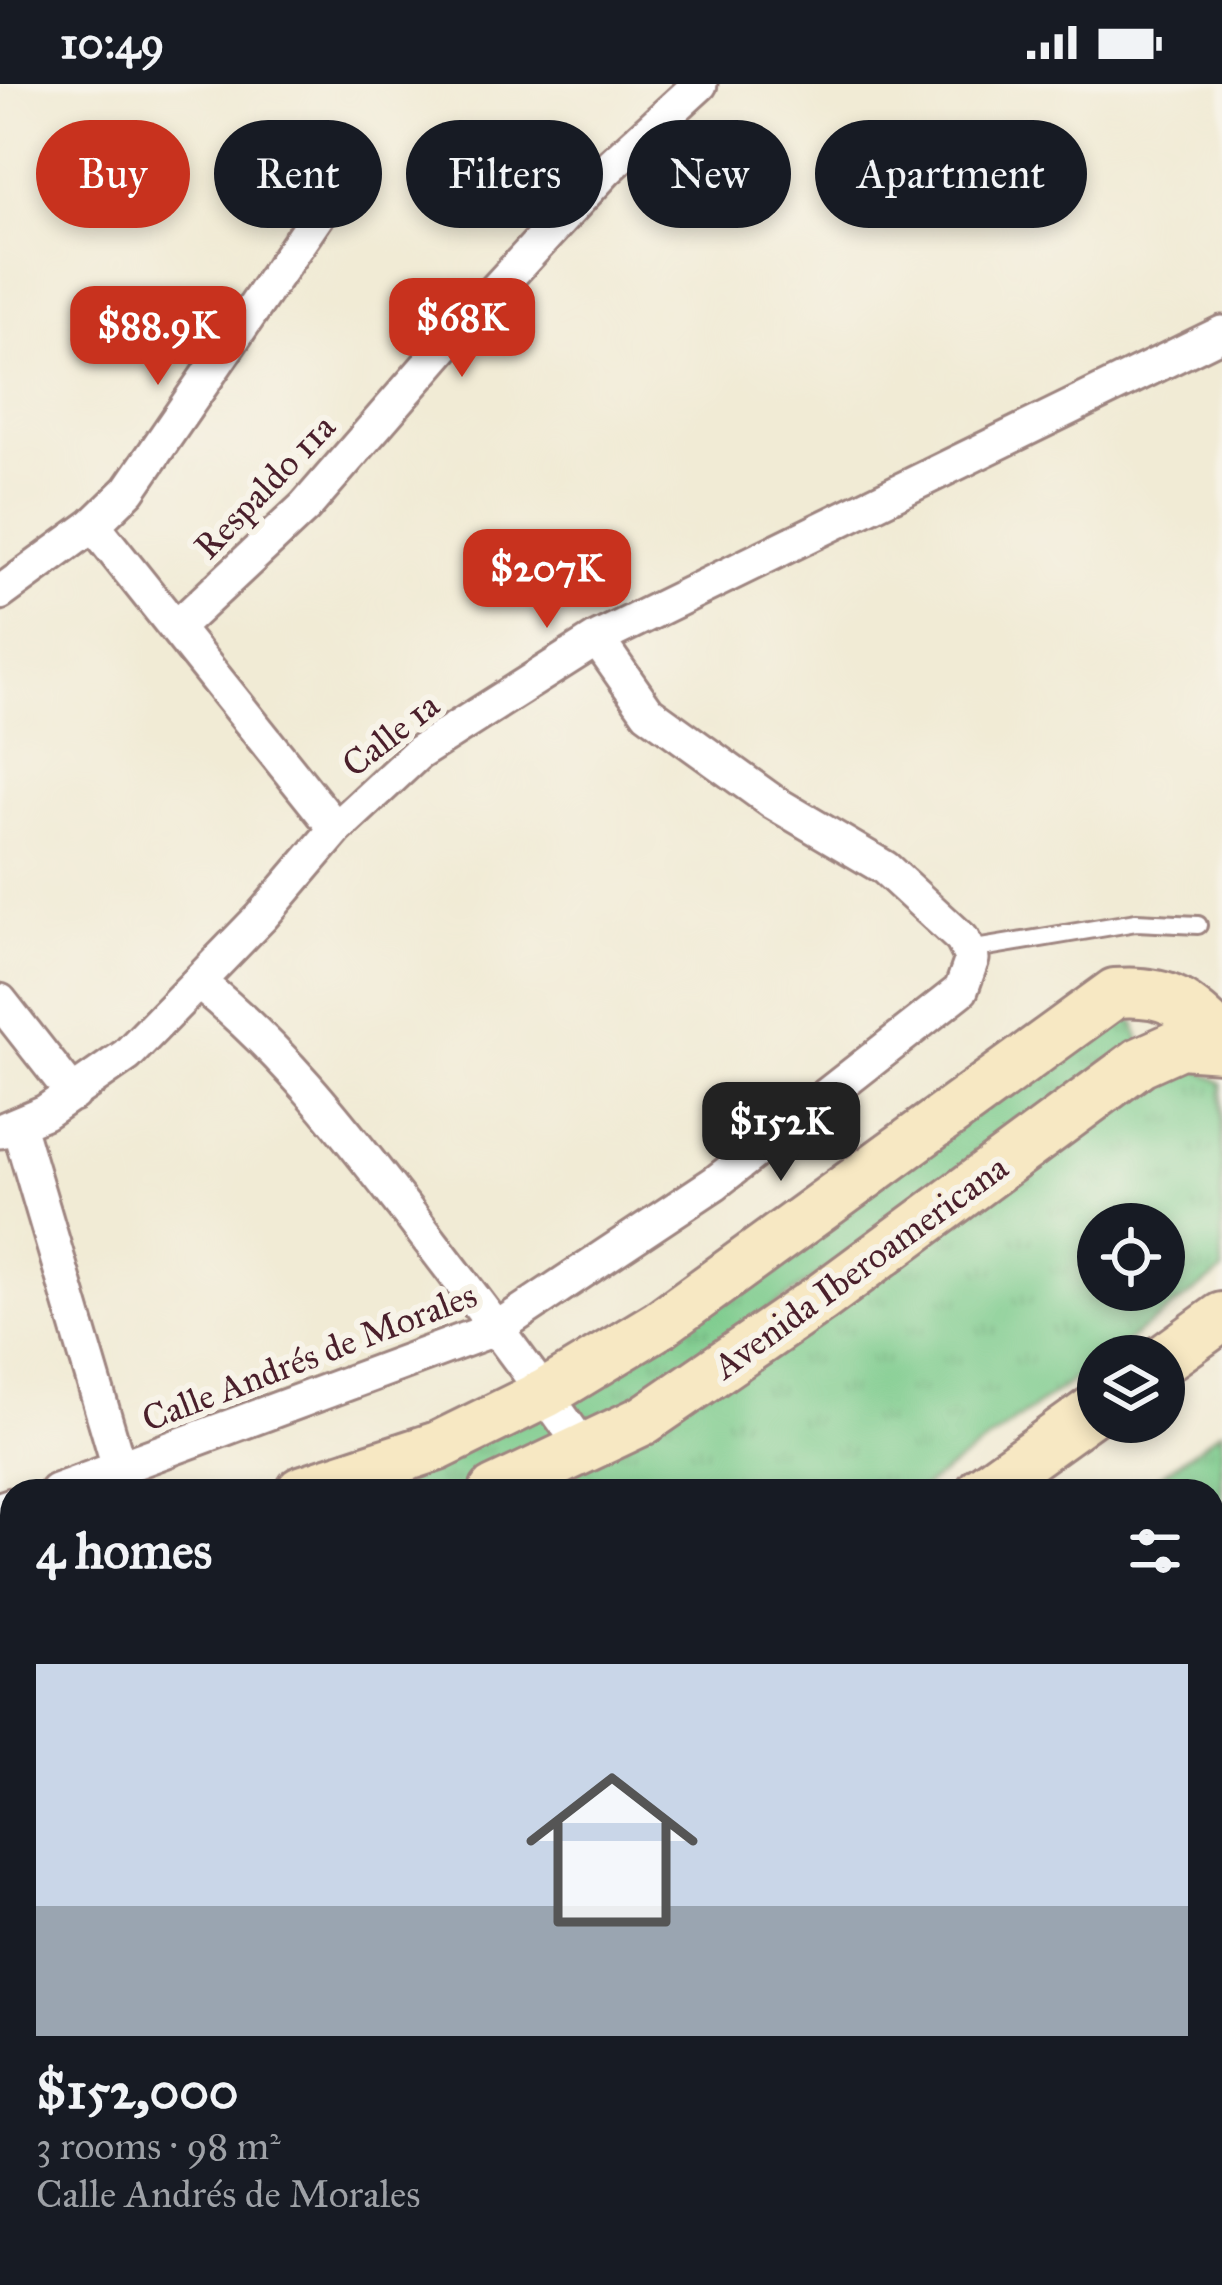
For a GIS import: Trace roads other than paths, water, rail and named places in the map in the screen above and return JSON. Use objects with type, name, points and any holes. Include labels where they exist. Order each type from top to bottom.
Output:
[{"type":"street","name":"Respaldo 11a","points":[[178,626],[305,507],[606,170],[700,84]]},
{"type":"street","points":[[0,593],[93,525],[129,490],[309,228]]},
{"type":"street","name":"Calle 1a","points":[[9,1128],[73,1094],[127,1055],[337,830],[418,753],[598,639],[1222,333]]},
{"type":"street","points":[[93,525],[337,830]]},
{"type":"street","points":[[598,639],[648,712],[772,802],[885,868],[969,950]]},
{"type":"street","name":"Calle Andrés de Morales","points":[[93,1479],[497,1328],[716,1183],[961,990],[971,970],[969,950]]},
{"type":"street","points":[[198,982],[239,1015],[314,1091],[584,1449]]},
{"type":"street","name":"Avenida Iberoamericana","points":[[338,1479],[438,1446],[546,1394],[660,1324],[1115,993],[1146,991],[1184,1003],[1222,1043]]},
{"type":"street","points":[[0,1001],[73,1094]]},
{"type":"street","name":"Avenida Iberoamericana","points":[[520,1479],[644,1420],[820,1298],[1140,1062],[1180,1044],[1222,1043]]},
{"type":"street","points":[[9,1128],[121,1470]]},
{"type":"street","points":[[1185,1344],[1222,1317]]},
{"type":"street","points":[[998,1479],[1077,1422]]},
{"type":"lane","points":[[969,950],[1136,922],[1198,925]]}]
